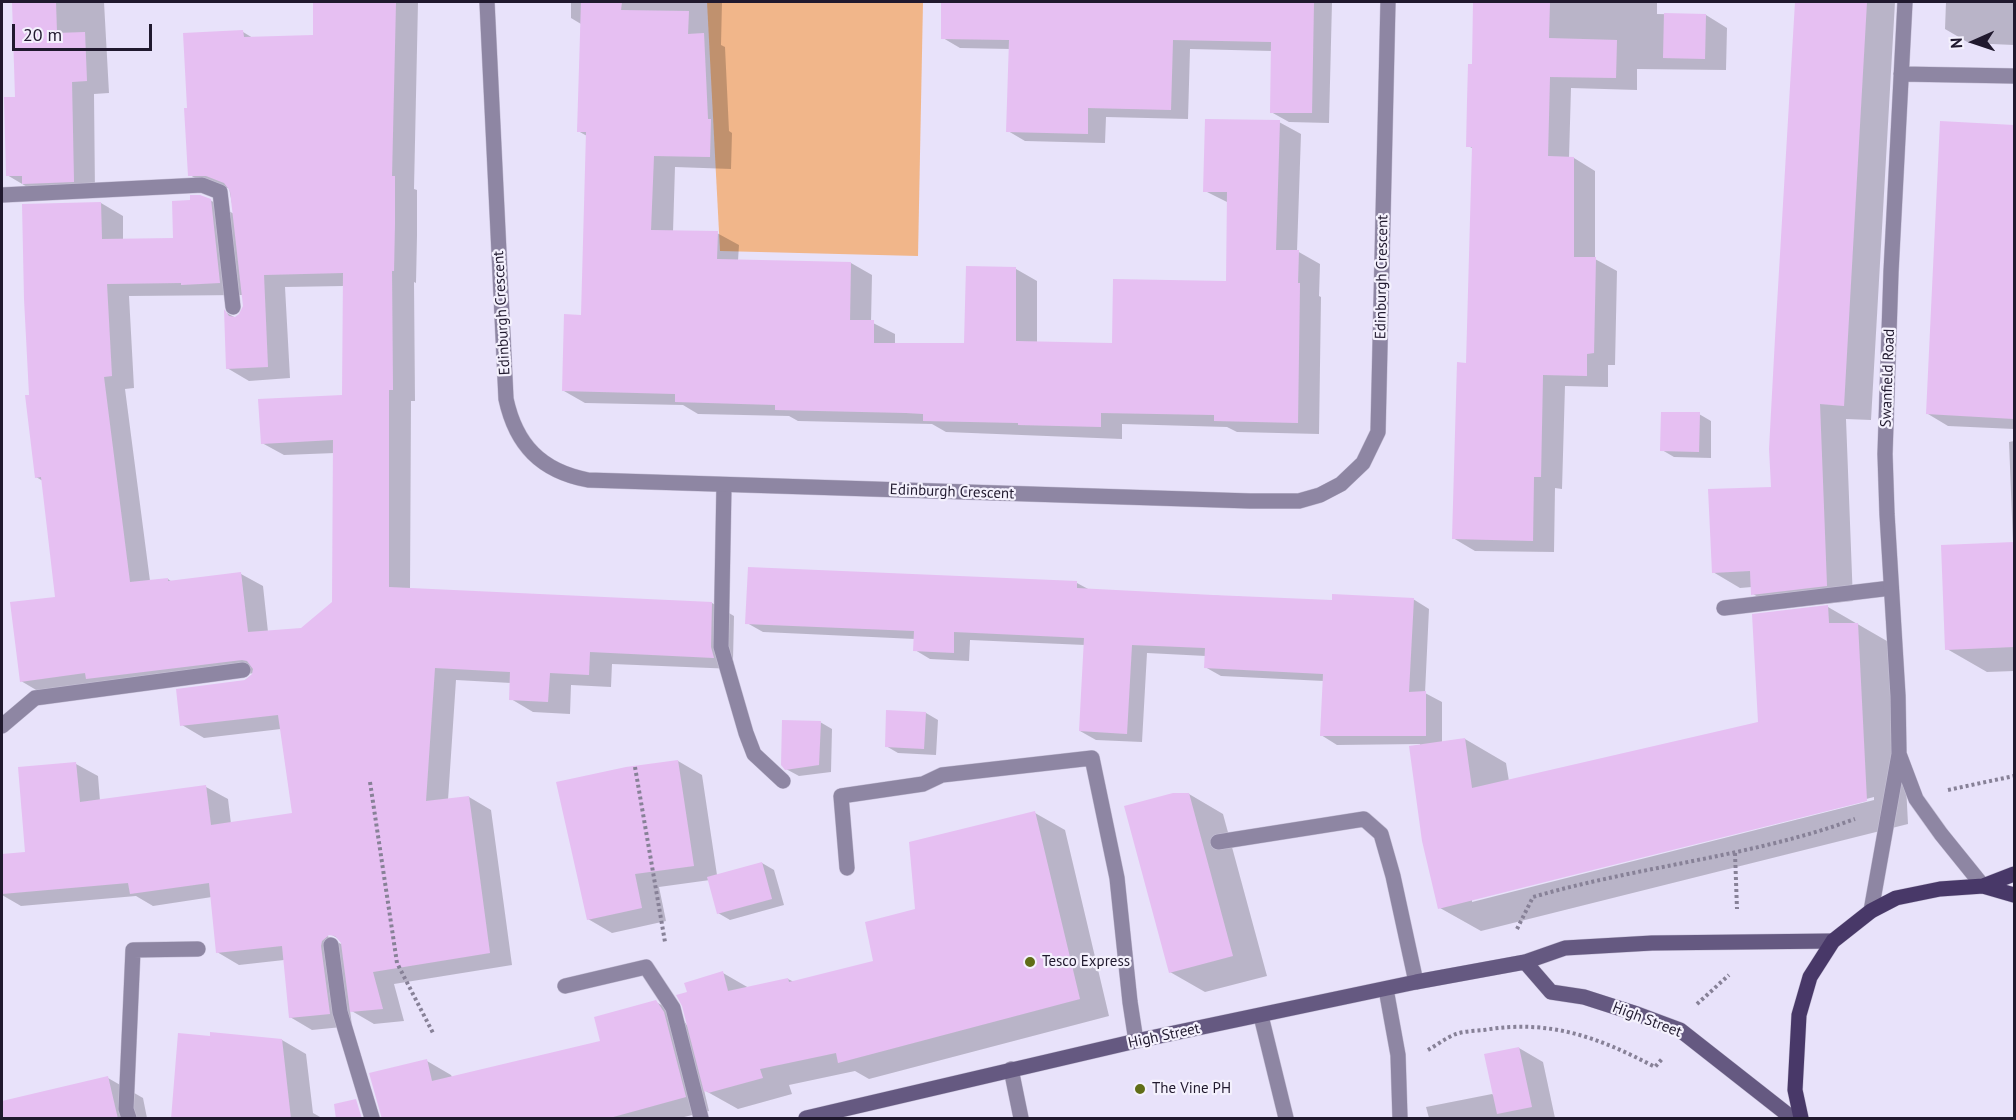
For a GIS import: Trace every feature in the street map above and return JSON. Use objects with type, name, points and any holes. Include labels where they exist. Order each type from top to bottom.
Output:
[{"type":"main road","points":[[1801,1119],[1795,1090],[1799,1015],[1810,977],[1833,941],[1871,911],[1896,898],[1940,889],[1983,886],[2014,874]]},
{"type":"main road","points":[[1983,886],[2014,896]]},
{"type":"main road","name":"High Street","points":[[806,1119],[1136,1041],[1416,982],[1525,962],[1564,948],[1652,943],[1833,941]]},
{"type":"main road","name":"High Street","points":[[1525,962],[1551,992],[1584,997],[1680,1030],[1792,1119]]},
{"type":"street","name":"Edinburgh Crescent","points":[[487,2],[506,399],[510,418],[525,446],[548,467],[561,474],[588,480],[1250,501],[1299,501],[1320,495],[1341,484],[1363,463],[1378,432],[1388,2]]},
{"type":"street","name":"Swanfield Road","points":[[1871,911],[1899,754],[1885,454],[1891,272],[1905,2]]},
{"type":"street","points":[[1901,74],[2014,76]]},
{"type":"street","points":[[2,195],[202,185],[220,192],[232,307]]},
{"type":"street","points":[[724,485],[721,647],[754,754],[783,781]]},
{"type":"street","points":[[1724,608],[1891,588]]},
{"type":"street","points":[[2,726],[34,698],[243,670]]},
{"type":"street","name":"Swanfield Road","points":[[1899,754],[1917,799],[1941,834],[1983,886]]},
{"type":"street","points":[[847,868],[841,796],[923,784],[942,775],[1092,758],[1117,878],[1136,1041]]},
{"type":"street","points":[[1218,842],[1364,819],[1382,834],[1416,982]]},
{"type":"street","points":[[332,945],[340,1012],[372,1119]]},
{"type":"street","points":[[129,1119],[126,1109],[133,950],[198,949]]},
{"type":"street","points":[[566,986],[646,967],[673,1008],[701,1119]]},
{"type":"street","points":[[1386,989],[1398,1055],[1400,1119]]},
{"type":"street","points":[[1262,1016],[1286,1119]]},
{"type":"street","points":[[1011,1069],[1021,1119]]},
{"type":"path","points":[[635,767],[664,942],[646,967]]},
{"type":"path","points":[[1941,791],[2014,776]]},
{"type":"path","points":[[370,782],[397,963],[433,1034]]},
{"type":"path","points":[[1523,918],[1533,897],[1572,885],[1735,853],[1824,831],[1862,817]]},
{"type":"path","points":[[1735,853],[1737,909]]},
{"type":"path","points":[[1694,1007],[1732,972]]},
{"type":"path","points":[[1398,1055],[1426,1052],[1456,1034],[1495,1028],[1532,1026],[1576,1033],[1602,1041],[1655,1067]]},
{"type":"shaded area","points":[[707,2],[923,2],[918,256],[720,251]]},
{"type":"building","points":[[12,2],[56,2],[57,33],[85,32],[87,81],[72,82],[74,182],[22,184],[22,176],[6,176],[4,97],[15,97]]},
{"type":"building","points":[[313,2],[396,2],[392,176],[395,176],[394,271],[392,271],[393,390],[389,390],[389,587],[712,602],[711,647],[714,658],[590,652],[589,675],[550,673],[548,702],[509,700],[510,672],[435,668],[426,801],[469,796],[490,953],[373,972],[383,1009],[350,1012],[341,943],[335,936],[329,935],[322,941],[321,946],[330,1014],[289,1018],[282,946],[216,953],[209,883],[130,894],[128,883],[2,894],[2,854],[25,852],[18,767],[76,762],[80,802],[206,785],[211,825],[292,813],[278,715],[180,726],[176,689],[245,680],[252,674],[253,669],[247,661],[86,679],[85,673],[20,682],[10,602],[55,597],[41,477],[35,478],[25,395],[29,395],[22,204],[101,202],[102,239],[173,238],[172,201],[190,200],[190,195],[200,195],[211,199],[220,283],[107,284],[112,376],[104,377],[130,582],[168,578],[168,581],[241,572],[248,632],[301,628],[332,602],[333,440],[261,444],[258,399],[342,395],[343,273],[264,275],[268,367],[226,369],[224,309],[229,316],[235,317],[243,306],[230,191],[224,183],[206,176],[188,176],[184,108],[187,108],[183,33],[243,30],[244,37],[313,35]]},
{"type":"building","points":[[581,2],[622,2],[621,10],[689,11],[688,34],[704,33],[708,119],[711,119],[710,157],[654,156],[651,230],[718,231],[717,259],[851,262],[850,320],[874,320],[874,343],[964,343],[966,266],[1016,267],[1016,341],[1112,343],[1113,279],[1226,281],[1227,192],[1203,192],[1205,119],[1280,120],[1276,250],[1299,250],[1298,423],[1214,421],[1214,415],[1101,413],[1101,427],[923,421],[923,414],[775,410],[775,405],[675,402],[675,394],[562,391],[564,314],[581,315],[586,132],[577,132]]},
{"type":"building","points":[[941,2],[1314,2],[1312,113],[1270,113],[1271,42],[1173,40],[1171,110],[1088,108],[1088,134],[1006,132],[1009,40],[941,39]]},
{"type":"building","points":[[1473,2],[1550,2],[1549,38],[1617,40],[1616,78],[1550,77],[1548,156],[1574,157],[1574,257],[1596,257],[1594,353],[1587,354],[1587,376],[1543,375],[1541,477],[1534,477],[1533,541],[1452,539],[1457,362],[1466,363],[1472,147],[1466,147],[1468,64],[1472,64]]},
{"type":"building","points":[[1795,2],[1867,2],[1844,406],[1820,404],[1827,586],[1751,595],[1750,571],[1712,573],[1708,489],[1771,487],[1769,449]]},
{"type":"building","points":[[1664,13],[1706,14],[1705,59],[1663,58]]},
{"type":"building","points":[[1940,121],[2014,125],[2014,419],[1926,414]]},
{"type":"building","points":[[1661,412],[1700,412],[1699,452],[1660,451]]},
{"type":"building","points":[[2014,542],[2014,647],[1945,650],[1941,545]]},
{"type":"building","points":[[748,567],[1077,581],[1077,588],[1213,595],[1332,600],[1332,594],[1414,598],[1409,692],[1426,691],[1426,736],[1320,736],[1323,674],[1204,668],[1205,648],[1132,645],[1127,734],[1079,731],[1084,638],[954,632],[954,653],[913,651],[914,631],[745,624]]},
{"type":"building","points":[[1828,605],[1829,623],[1858,623],[1867,801],[1438,909],[1422,841],[1409,746],[1465,738],[1472,788],[1758,722],[1752,614]]},
{"type":"building","points":[[886,710],[926,712],[924,749],[885,747]]},
{"type":"building","points":[[782,720],[821,721],[819,765],[785,770],[781,765]]},
{"type":"building","points":[[678,760],[694,866],[635,874],[642,908],[587,920],[556,782],[626,767]]},
{"type":"building","points":[[1173,793],[1189,793],[1233,956],[1169,973],[1124,806]]},
{"type":"building","points":[[1035,811],[1080,999],[838,1063],[836,1053],[760,1069],[763,1078],[708,1093],[704,1092],[682,1006],[676,995],[687,992],[684,983],[723,971],[728,991],[788,978],[789,982],[873,961],[865,922],[915,909],[909,842]]},
{"type":"building","points":[[762,862],[772,899],[717,914],[707,877]]},
{"type":"building","points":[[656,1000],[664,1012],[686,1097],[606,1119],[382,1119],[369,1073],[427,1059],[432,1081],[600,1041],[594,1017]]},
{"type":"building","points":[[210,1032],[282,1039],[291,1119],[171,1119],[178,1033],[210,1036]]},
{"type":"building","points":[[1519,1047],[1532,1107],[1497,1114],[1484,1054]]},
{"type":"building","points":[[108,1076],[118,1119],[2,1119],[2,1101]]},
{"type":"building","points":[[356,1099],[362,1119],[336,1119],[334,1104]]},
{"type":"place","name":"Tesco Express","points":[[1030,962]]},
{"type":"place","name":"The Vine PH","points":[[1140,1089]]}]
